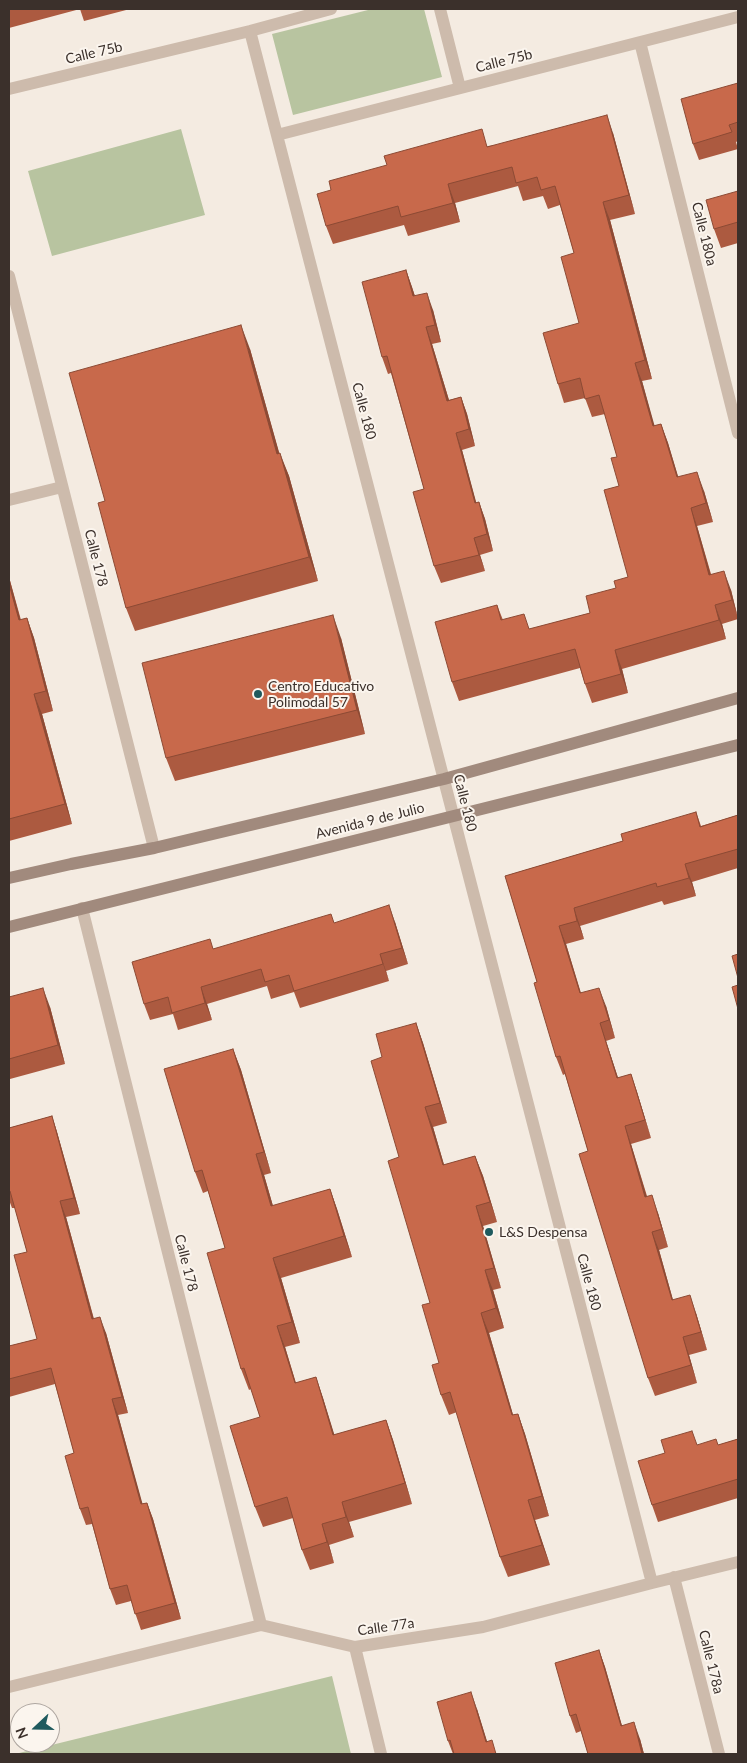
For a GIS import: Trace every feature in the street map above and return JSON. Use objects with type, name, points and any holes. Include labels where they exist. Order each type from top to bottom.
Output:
[{"type":"main road","name":"Avenida 9 de Julio","points":[[9,878],[154,848],[444,779],[738,698]]},
{"type":"main road","name":"Avenida 9 de Julio","points":[[9,927],[738,745]]},
{"type":"street","name":"Calle 75b","points":[[9,89],[250,31],[331,9]]},
{"type":"street","points":[[440,9],[460,88]]},
{"type":"street","name":"Calle 75b","points":[[277,135],[738,17]]},
{"type":"street","name":"Calle 180","points":[[250,31],[652,1582]]},
{"type":"street","name":"Calle 180a","points":[[640,42],[738,433]]},
{"type":"street","name":"Calle 178","points":[[9,276],[154,848]]},
{"type":"street","points":[[9,500],[62,487]]},
{"type":"street","name":"Calle 178","points":[[82,908],[261,1625]]},
{"type":"street","name":"Calle 77a","points":[[9,1687],[261,1625],[354,1647],[483,1627],[652,1582],[738,1562]]},
{"type":"street","name":"Calle 178a","points":[[674,1577],[719,1754]]},
{"type":"street","points":[[354,1647],[381,1754]]},
{"type":"green space","points":[[372,9],[424,9],[442,77],[293,115],[272,34]]},
{"type":"green space","points":[[181,129],[205,215],[52,256],[28,171]]},
{"type":"green space","points":[[332,1676],[351,1754],[15,1754],[60,1753],[60,1743]]},
{"type":"building","points":[[738,83],[738,122],[729,125],[732,132],[693,144],[681,99]]},
{"type":"building","points":[[607,115],[629,195],[603,202],[645,360],[635,363],[653,426],[661,424],[677,477],[697,472],[706,503],[691,508],[709,575],[724,571],[732,600],[715,605],[719,620],[615,650],[621,674],[585,684],[575,649],[452,682],[435,622],[497,605],[501,620],[524,614],[529,629],[590,613],[586,596],[616,588],[614,581],[628,577],[604,490],[619,486],[611,458],[617,457],[599,395],[585,399],[580,378],[558,384],[543,333],[579,323],[561,257],[574,253],[555,186],[541,190],[537,177],[516,183],[512,167],[448,184],[453,203],[401,217],[398,206],[326,226],[317,194],[331,190],[329,181],[387,165],[384,156],[482,129],[487,147]]},
{"type":"building","points":[[738,191],[738,222],[714,229],[706,200]]},
{"type":"building","points":[[406,270],[413,296],[427,293],[435,325],[426,327],[447,401],[461,397],[469,429],[456,433],[475,503],[479,502],[487,534],[474,538],[479,555],[434,566],[413,492],[424,489],[387,356],[382,357],[362,282]]},
{"type":"building","points":[[241,325],[277,454],[280,453],[309,557],[126,608],[98,503],[105,501],[69,373]]},
{"type":"building","points":[[9,584],[19,620],[27,618],[46,691],[34,694],[65,804],[9,819]]},
{"type":"building","points":[[333,615],[357,710],[166,758],[142,663]]},
{"type":"building","points":[[696,812],[700,827],[738,815],[738,849],[685,864],[689,878],[657,887],[656,883],[574,908],[577,921],[559,926],[580,993],[599,988],[609,1020],[600,1023],[617,1078],[631,1074],[645,1120],[625,1126],[645,1197],[652,1195],[662,1229],[652,1232],[672,1300],[690,1295],[701,1332],[683,1337],[691,1365],[648,1378],[579,1154],[588,1151],[560,1056],[556,1057],[534,983],[537,982],[505,876],[623,841],[621,834]]},
{"type":"building","points":[[389,905],[402,948],[380,954],[383,964],[294,991],[289,975],[265,982],[261,969],[201,987],[205,1003],[172,1013],[168,997],[144,1004],[132,962],[210,939],[213,949],[331,914],[334,923]]},
{"type":"building","points":[[738,954],[738,978],[732,956]]},
{"type":"building","points":[[738,985],[738,1009],[732,987]]},
{"type":"building","points":[[43,988],[58,1045],[9,1059],[9,997]]},
{"type":"building","points":[[416,1023],[440,1103],[425,1107],[443,1165],[475,1156],[490,1202],[476,1206],[494,1268],[485,1270],[496,1308],[481,1313],[512,1415],[518,1414],[542,1496],[528,1500],[542,1545],[500,1557],[450,1392],[441,1395],[432,1365],[439,1363],[422,1305],[430,1303],[388,1161],[399,1157],[371,1061],[382,1057],[376,1034]]},
{"type":"building","points":[[233,1049],[264,1152],[256,1154],[271,1206],[330,1189],[344,1236],[273,1258],[292,1322],[277,1326],[295,1383],[316,1377],[333,1435],[386,1420],[405,1483],[342,1502],[346,1517],[322,1524],[327,1542],[302,1550],[287,1497],[255,1507],[230,1426],[260,1417],[244,1368],[241,1369],[207,1253],[225,1248],[202,1170],[195,1172],[164,1069]]},
{"type":"building","points":[[52,1116],[74,1198],[60,1201],[92,1319],[100,1317],[122,1397],[112,1399],[141,1504],[147,1503],[175,1603],[135,1614],[127,1585],[110,1589],[88,1507],[80,1509],[65,1456],[74,1453],[51,1368],[9,1379],[9,1346],[37,1339],[14,1255],[27,1252],[9,1192],[9,1128]]},
{"type":"building","points":[[692,1431],[697,1445],[716,1439],[718,1445],[738,1439],[738,1479],[652,1505],[638,1461],[665,1453],[661,1440]]},
{"type":"building","points":[[599,1650],[621,1726],[634,1722],[642,1754],[588,1754],[576,1714],[570,1716],[555,1663]]},
{"type":"building","points":[[471,1692],[486,1742],[492,1740],[496,1754],[454,1754],[450,1740],[448,1741],[437,1702]]},
{"type":"place","name":"Centro Educativo Polimodal 57","points":[[258,694]]},
{"type":"place","name":"L&S Despensa","points":[[489,1232]]}]
